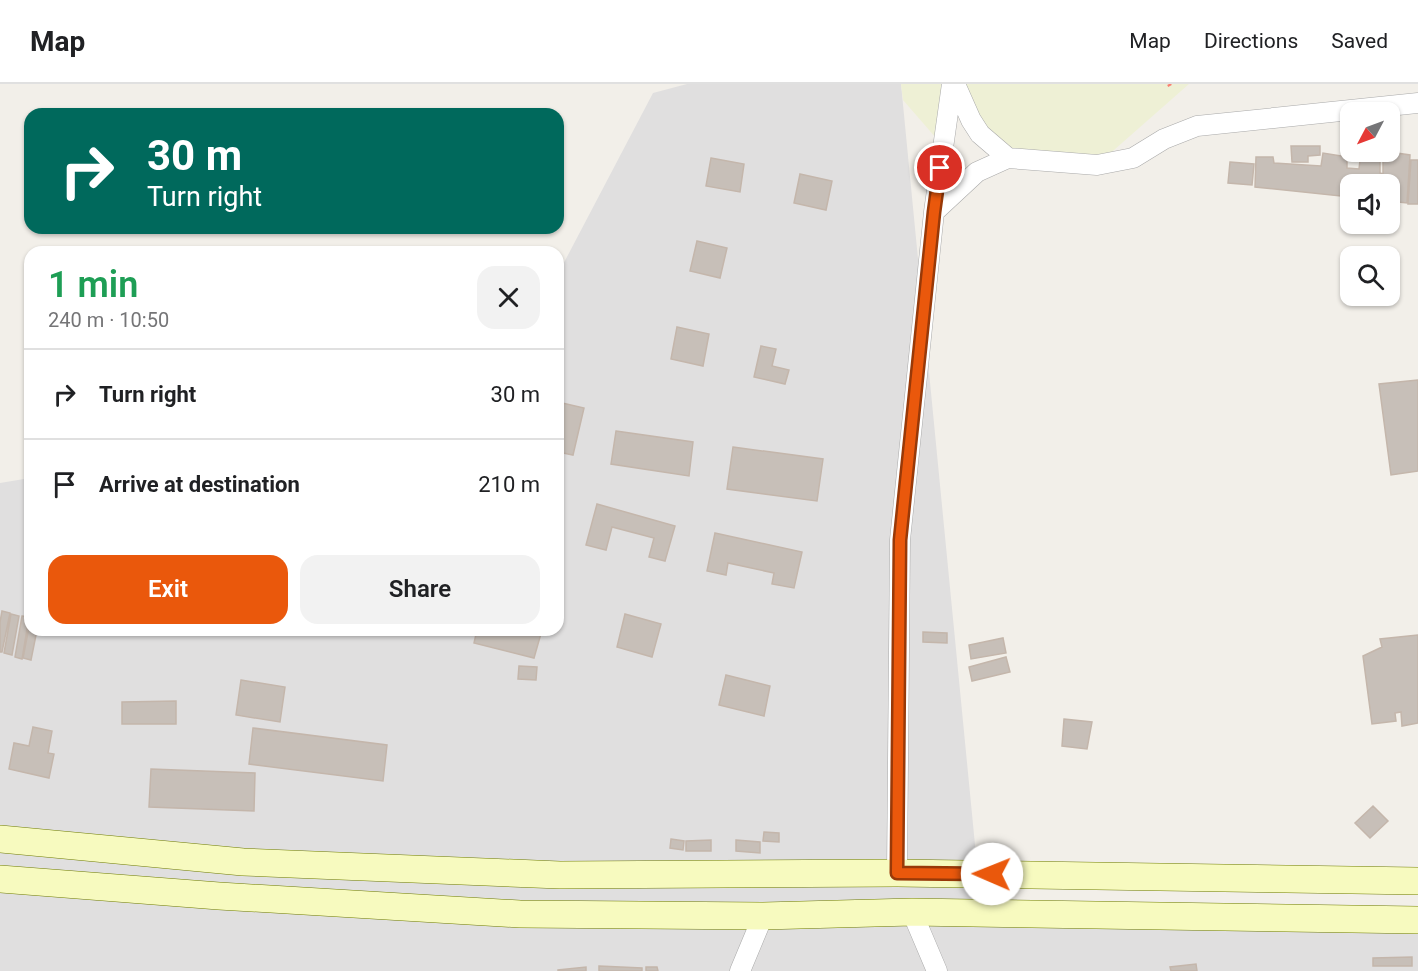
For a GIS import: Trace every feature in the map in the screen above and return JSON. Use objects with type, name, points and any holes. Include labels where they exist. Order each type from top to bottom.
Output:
[{"type":"main road","points":[[0,839],[243,862],[560,875],[897,873],[1418,880]]},
{"type":"main road","points":[[0,879],[219,896],[520,914],[763,916],[912,912],[1418,920]]},
{"type":"street","points":[[953,84],[980,134],[1008,158]]},
{"type":"street","points":[[897,873],[900,540],[934,212],[953,84]]},
{"type":"street","points":[[934,212],[977,172],[1008,158],[1097,165],[1133,158],[1164,139],[1197,126],[1418,103]]},
{"type":"street","points":[[912,912],[937,971]]},
{"type":"street","points":[[740,971],[763,916]]},
{"type":"shaded area","points":[[687,84],[901,84],[983,927],[1418,921],[1418,971],[0,971],[0,483],[24,479],[24,636],[564,636],[564,263],[653,93]]},
{"type":"green space","points":[[901,84],[951,84],[943,146],[903,100]]},
{"type":"green space","points":[[955,84],[1189,84],[1097,165],[1008,158]]},
{"type":"building","points":[[1291,146],[1320,146],[1320,155],[1308,156],[1308,162],[1292,162]]},
{"type":"building","points":[[1323,153],[1340,156],[1340,162],[1347,162],[1347,168],[1359,169],[1360,162],[1380,162],[1380,173],[1383,174],[1340,174],[1340,196],[1255,187],[1256,157],[1273,157],[1274,163],[1321,166]]},
{"type":"building","points":[[1400,154],[1410,155],[1407,203],[1400,202],[1400,174],[1383,174],[1383,162],[1400,162]]},
{"type":"building","points":[[711,158],[744,164],[740,192],[706,186]]},
{"type":"building","points":[[1411,160],[1418,160],[1418,204],[1408,204]]},
{"type":"building","points":[[1230,162],[1254,164],[1252,185],[1228,183]]},
{"type":"building","points":[[800,174],[832,181],[826,210],[794,203]]},
{"type":"building","points":[[697,241],[727,248],[720,278],[690,271]]},
{"type":"building","points":[[677,327],[709,334],[703,366],[671,359]]},
{"type":"building","points":[[761,346],[776,349],[772,366],[789,370],[785,384],[754,377]]},
{"type":"building","points":[[1418,380],[1418,471],[1391,475],[1379,384]]},
{"type":"building","points":[[564,403],[584,408],[573,455],[564,453]]},
{"type":"building","points":[[616,431],[693,442],[689,476],[611,464]]},
{"type":"building","points":[[733,447],[823,459],[817,501],[727,489]]},
{"type":"building","points":[[597,504],[675,526],[665,561],[649,557],[654,538],[612,527],[606,550],[586,545]]},
{"type":"building","points":[[715,533],[802,552],[794,588],[772,584],[774,573],[728,563],[726,575],[707,571]]},
{"type":"building","points":[[2,611],[10,613],[2,652],[0,652],[0,622]]},
{"type":"building","points":[[11,614],[19,616],[12,655],[4,653]]},
{"type":"building","points":[[625,614],[661,624],[652,657],[617,647]]},
{"type":"building","points":[[22,616],[24,616],[24,636],[26,636],[22,659],[15,657]]},
{"type":"building","points":[[923,632],[947,633],[947,643],[923,642]]},
{"type":"building","points":[[1418,635],[1418,723],[1402,726],[1401,712],[1395,713],[1396,721],[1372,724],[1363,656],[1382,647],[1380,639]]},
{"type":"building","points":[[27,636],[36,636],[31,660],[23,658]]},
{"type":"building","points":[[476,636],[540,636],[534,658],[474,643]]},
{"type":"building","points":[[1003,638],[1006,653],[971,659],[969,645]]},
{"type":"building","points":[[1006,657],[1010,672],[972,681],[969,667]]},
{"type":"building","points":[[519,666],[537,667],[536,680],[518,679]]},
{"type":"building","points":[[726,675],[770,686],[764,716],[719,705]]},
{"type":"building","points":[[241,680],[285,687],[280,722],[236,715]]},
{"type":"building","points":[[176,701],[176,724],[122,724],[122,702]]},
{"type":"building","points":[[1064,719],[1092,722],[1087,749],[1062,746]]},
{"type":"building","points":[[33,727],[52,731],[48,753],[54,754],[49,778],[9,769],[14,743],[29,746]]},
{"type":"building","points":[[253,728],[387,745],[383,781],[249,764]]},
{"type":"building","points":[[151,769],[255,773],[254,811],[149,807]]},
{"type":"building","points":[[1373,806],[1388,821],[1370,838],[1355,823]]},
{"type":"building","points":[[764,832],[779,833],[779,842],[763,841]]},
{"type":"building","points":[[671,839],[684,841],[683,850],[670,848]]},
{"type":"building","points":[[711,840],[711,851],[686,851],[686,841]]},
{"type":"building","points":[[736,840],[760,842],[760,853],[736,851]]},
{"type":"building","points":[[1412,957],[1412,966],[1373,966],[1373,958]]},
{"type":"building","points":[[1196,964],[1197,971],[1171,971],[1170,967]]},
{"type":"building","points":[[599,966],[642,968],[642,971],[599,971]]},
{"type":"building","points":[[586,967],[586,971],[558,971],[558,970]]},
{"type":"building","points":[[646,967],[657,967],[658,971],[646,971]]},
{"type":"route","points":[[940,168],[900,540],[897,873],[992,874]]}]
